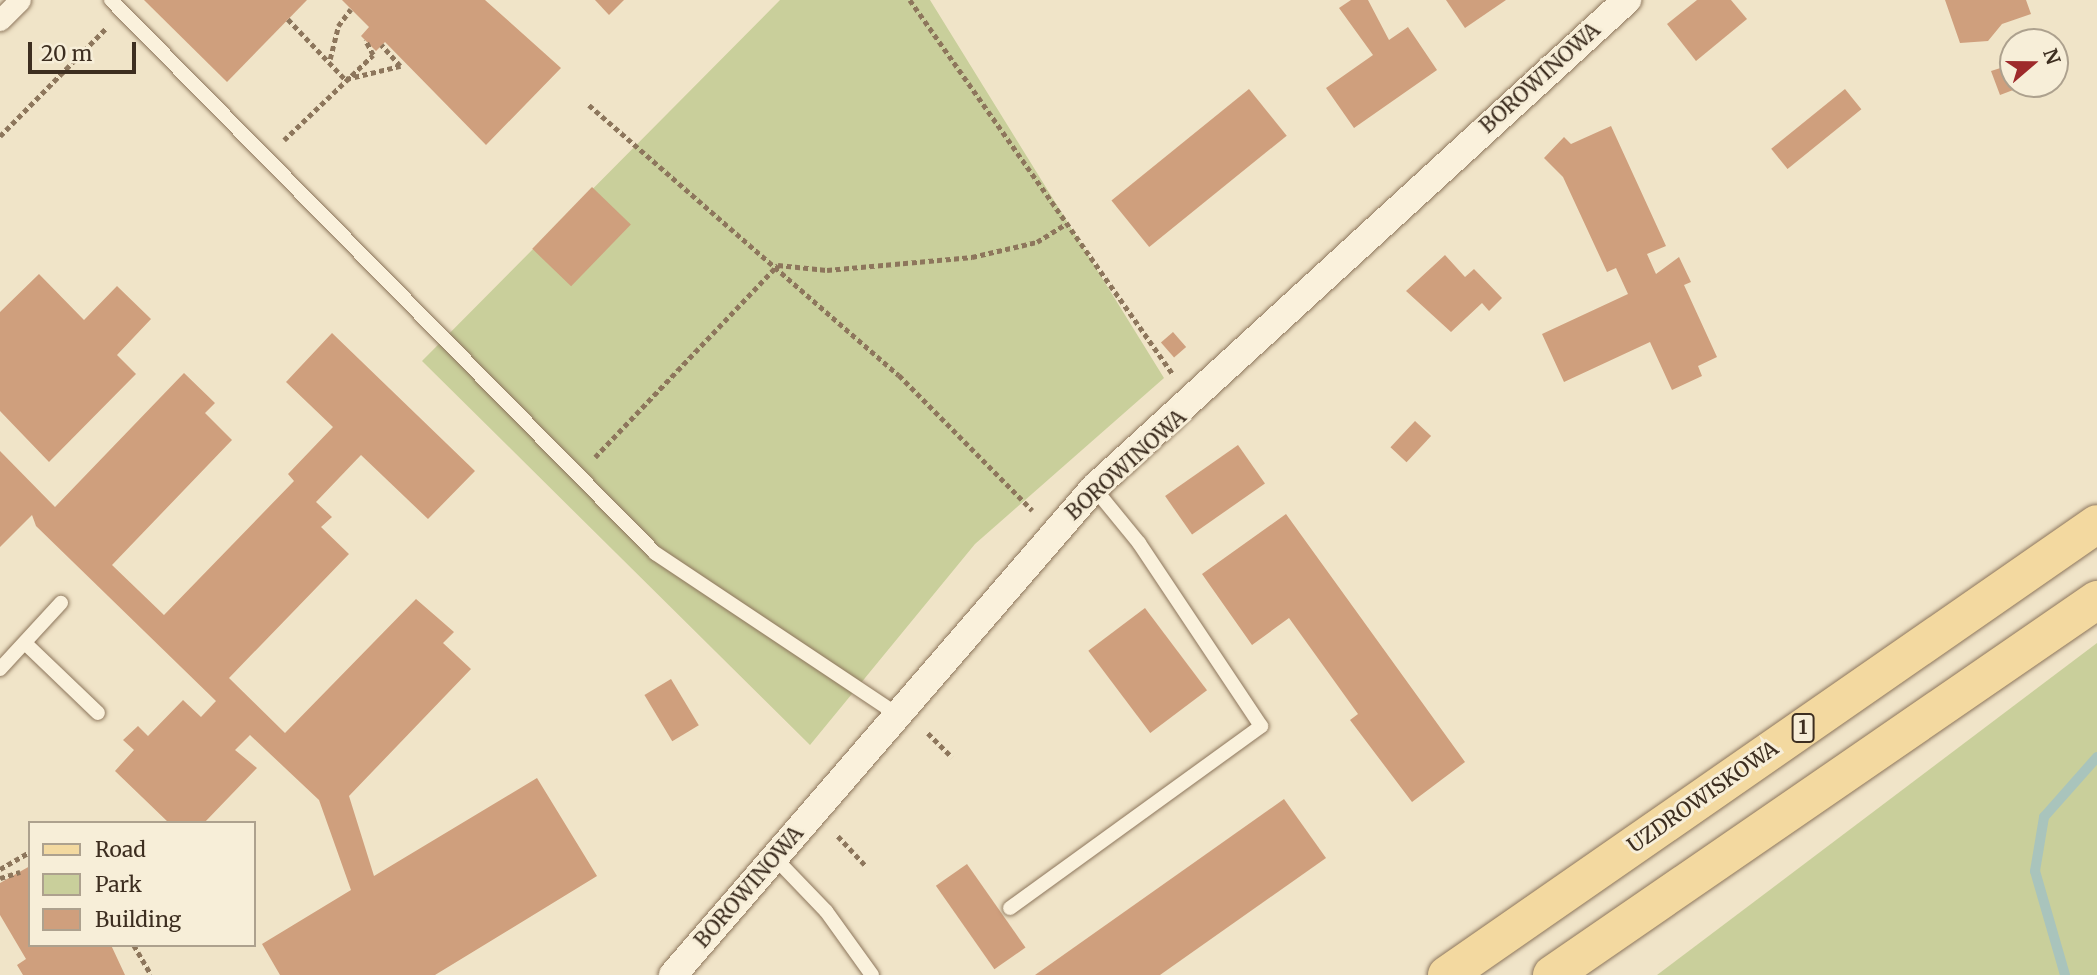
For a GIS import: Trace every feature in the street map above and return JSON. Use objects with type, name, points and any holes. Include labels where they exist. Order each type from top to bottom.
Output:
[{"type":"main road","name":"UZDROWISKOWA","points":[[1447,975],[2097,524]]},
{"type":"main road","points":[[1552,975],[2097,600]]},
{"type":"street","points":[[0,20],[20,0]]},
{"type":"street","name":"BOROWINOWA","points":[[673,975],[895,713],[1094,488],[1627,0]]},
{"type":"lane","points":[[111,0],[655,554],[895,713]]},
{"type":"lane","points":[[1010,908],[1261,726],[1139,543],[1094,488]]},
{"type":"lane","points":[[0,670],[61,603]]},
{"type":"lane","points":[[25,643],[98,713]]},
{"type":"lane","points":[[774,857],[826,911],[872,975]]},
{"type":"path","points":[[910,0],[1176,379]]},
{"type":"path","points":[[330,60],[338,26],[351,9]]},
{"type":"path","points":[[0,135],[123,12]]},
{"type":"path","points":[[288,19],[330,60],[345,79]]},
{"type":"path","points":[[266,159],[345,79],[373,55],[365,40]]},
{"type":"path","points":[[345,79],[395,71],[400,66],[381,45]]},
{"type":"path","points":[[589,105],[778,265],[1035,514]]},
{"type":"path","points":[[778,265],[827,270],[972,257],[1037,242],[1066,224]]},
{"type":"path","points":[[578,477],[778,265]]},
{"type":"path","points":[[928,733],[952,757]]},
{"type":"path","points":[[838,836],[866,866]]},
{"type":"path","points":[[0,869],[28,853]]},
{"type":"path","points":[[0,878],[20,872]]},
{"type":"path","points":[[135,947],[151,975]]},
{"type":"green space","points":[[780,0],[930,0],[1164,378],[975,544],[810,745],[422,361]]},
{"type":"green space","points":[[2097,643],[2097,975],[1657,975]]},
{"type":"building","points":[[144,0],[307,0],[227,82]]},
{"type":"building","points":[[342,0],[485,0],[561,68],[486,145],[385,42],[376,51],[361,36],[369,27]]},
{"type":"building","points":[[595,0],[624,0],[609,15]]},
{"type":"building","points":[[1351,0],[1368,0],[1389,40],[1408,27],[1437,70],[1354,128],[1326,88],[1373,55],[1339,8]]},
{"type":"building","points":[[1446,0],[1506,0],[1465,28]]},
{"type":"building","points":[[1697,0],[1731,0],[1747,19],[1696,61],[1667,24]]},
{"type":"building","points":[[1945,0],[2026,0],[2031,14],[2002,24],[1988,41],[1960,43]]},
{"type":"building","points":[[1999,68],[1999,92],[1991,71]]},
{"type":"building","points":[[1249,89],[1287,136],[1149,247],[1111,200]]},
{"type":"building","points":[[1845,89],[1861,109],[1788,169],[1771,149]]},
{"type":"building","points":[[1611,126],[1666,246],[1647,254],[1656,274],[1679,257],[1691,282],[1684,285],[1717,357],[1698,366],[1702,376],[1672,390],[1650,342],[1564,382],[1542,334],[1628,294],[1616,268],[1607,272],[1563,177],[1544,158],[1564,137],[1571,144]]},
{"type":"building","points":[[592,187],[631,225],[571,286],[532,249]]},
{"type":"building","points":[[1445,255],[1465,277],[1474,269],[1502,298],[1489,311],[1482,303],[1451,332],[1406,291]]},
{"type":"building","points":[[39,274],[84,320],[117,286],[151,319],[117,355],[136,374],[49,462],[0,411],[0,312]]},
{"type":"building","points":[[1173,332],[1186,347],[1174,358],[1161,342]]},
{"type":"building","points":[[332,333],[475,471],[428,519],[361,455],[316,502],[332,517],[321,527],[349,554],[229,678],[285,733],[416,599],[454,632],[443,643],[471,669],[349,796],[374,876],[537,778],[597,876],[435,975],[280,975],[262,944],[351,890],[319,800],[250,735],[235,750],[257,768],[206,821],[167,821],[115,771],[134,750],[123,740],[138,726],[148,736],[183,700],[201,717],[216,701],[36,526],[32,515],[0,547],[0,451],[55,507],[184,373],[215,403],[205,413],[232,440],[112,565],[164,615],[294,481],[288,474],[333,427],[286,382]]},
{"type":"building","points":[[1415,421],[1431,436],[1407,462],[1390,447]]},
{"type":"building","points":[[1238,445],[1265,484],[1192,535],[1165,496]]},
{"type":"building","points":[[1286,514],[1465,762],[1412,802],[1350,720],[1358,714],[1289,618],[1252,645],[1202,574]]},
{"type":"building","points":[[1145,608],[1207,690],[1150,733],[1088,651]]},
{"type":"building","points":[[671,679],[699,725],[672,741],[644,695]]},
{"type":"building","points":[[1284,799],[1326,858],[1160,975],[1035,975]]},
{"type":"building","points":[[967,864],[1026,948],[994,969],[936,886]]},
{"type":"building","points":[[28,867],[28,947],[112,947],[125,975],[23,975],[17,965],[26,959],[0,915],[0,883]]},
{"type":"waterway","points":[[2065,975],[2035,871],[2044,817],[2097,757]]}]
